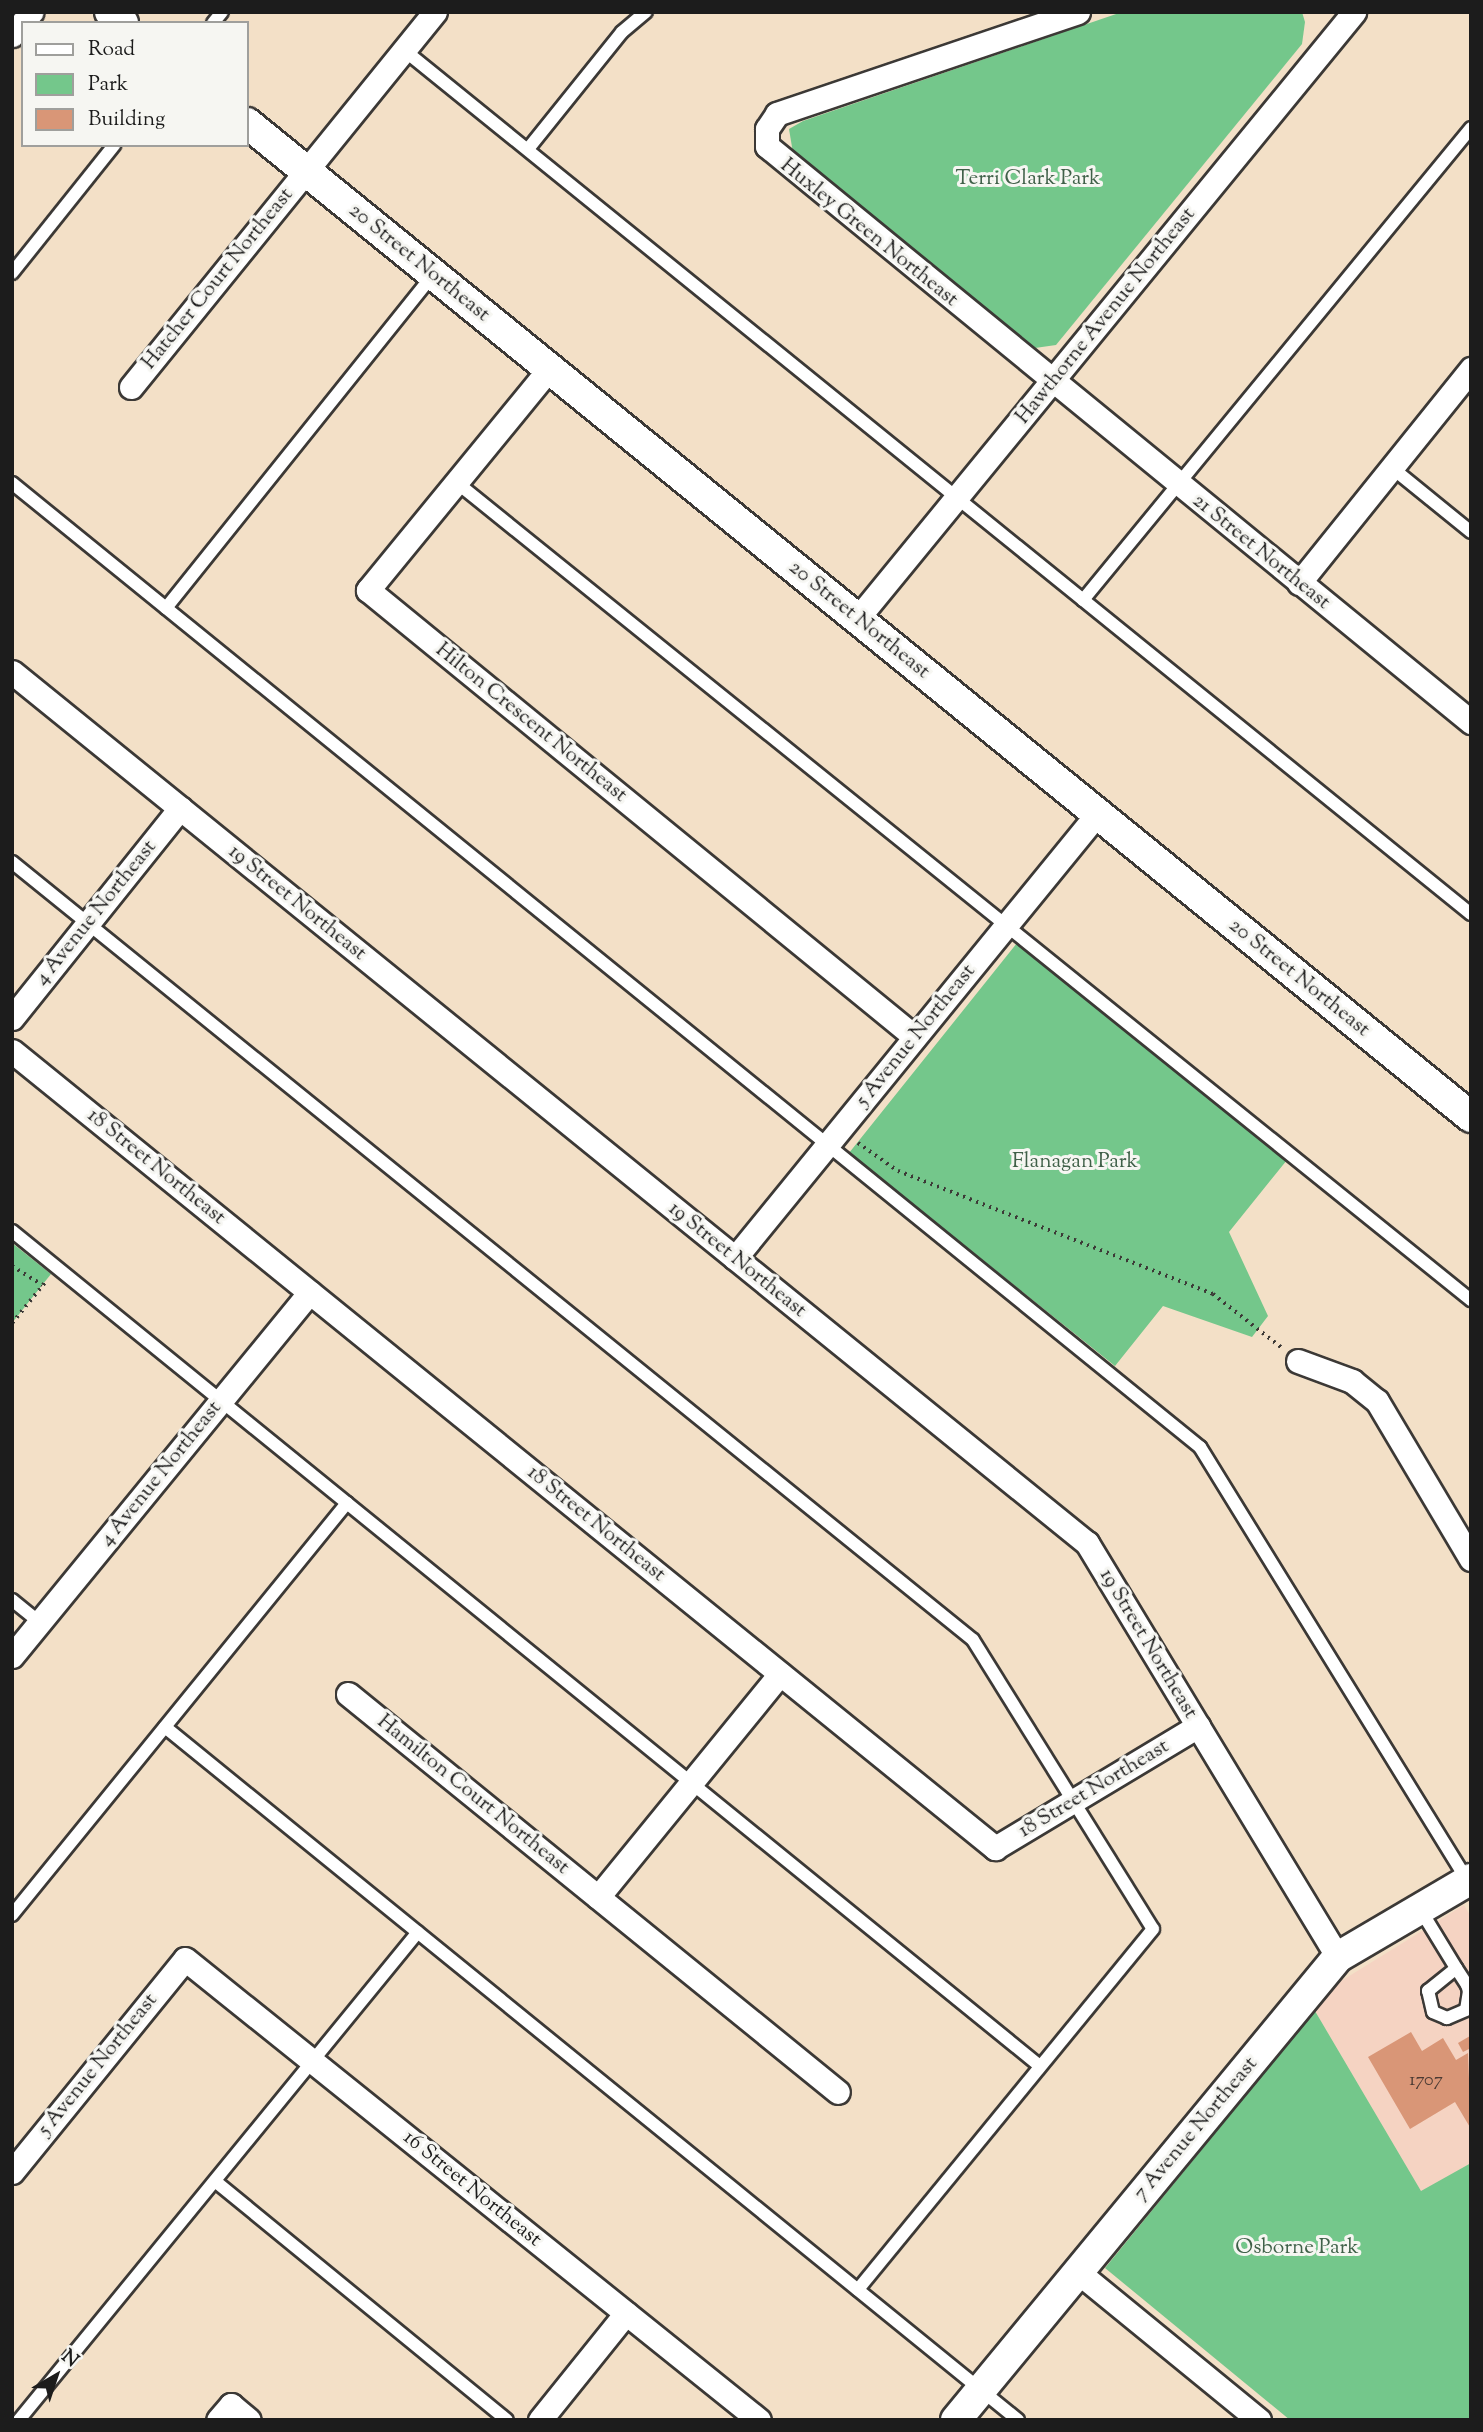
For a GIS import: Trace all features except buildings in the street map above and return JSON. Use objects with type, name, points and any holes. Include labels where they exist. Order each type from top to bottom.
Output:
[{"type":"street","name":"Hatcher Court Northeast","points":[[131,387],[435,12]]},
{"type":"street","name":"Huxley Green Northeast","points":[[1052,381],[777,160],[767,146],[767,129],[777,114],[1078,12]]},
{"type":"street","name":"Hawthorne Avenue Northeast","points":[[857,619],[1347,15]]},
{"type":"street","name":"20 Street Northeast","points":[[248,124],[1471,1117]]},
{"type":"street","name":"Hilton Crescent Northeast","points":[[549,369],[368,590],[915,1037]]},
{"type":"street","points":[[1299,583],[1471,369]]},
{"type":"street","name":"21 Street Northeast","points":[[1052,381],[1471,722]]},
{"type":"street","name":"19 Street Northeast","points":[[12,672],[1087,1544],[1338,1957]]},
{"type":"street","name":"4 Avenue Northeast","points":[[12,1018],[180,808]]},
{"type":"street","name":"5 Avenue Northeast","points":[[735,1258],[1097,814]]},
{"type":"street","name":"18 Street Northeast","points":[[12,1051],[995,1849],[1198,1726]]},
{"type":"street","name":"4 Avenue Northeast","points":[[12,1656],[310,1292]]},
{"type":"street","points":[[1298,1360],[1352,1381],[1377,1401],[1471,1559]]},
{"type":"street","points":[[598,1897],[780,1674]]},
{"type":"street","name":"Hamilton Court Northeast","points":[[348,1694],[838,2092]]},
{"type":"street","name":"7 Avenue Northeast","points":[[956,2420],[1338,1957],[1470,1882]]},
{"type":"street","name":"5 Avenue Northeast","points":[[12,2172],[185,1959]]},
{"type":"street","name":"16 Street Northeast","points":[[185,1959],[759,2420]]},
{"type":"street","points":[[1078,2272],[1259,2420]]},
{"type":"street","points":[[540,2420],[626,2313]]},
{"type":"street","points":[[224,2412],[249,2420]]},
{"type":"lane","points":[[528,149],[622,32],[646,12]]},
{"type":"lane","points":[[404,50],[1471,914]]},
{"type":"lane","points":[[1083,600],[1471,128]]},
{"type":"lane","points":[[12,273],[112,147]]},
{"type":"lane","points":[[166,608],[434,275]]},
{"type":"lane","points":[[1391,467],[1471,532]]},
{"type":"lane","points":[[457,482],[1005,927],[1471,1300]]},
{"type":"lane","points":[[12,483],[834,1138],[1200,1447],[1470,1882]]},
{"type":"lane","points":[[12,862],[973,1640],[1153,1929],[858,2290]]},
{"type":"lane","points":[[12,1231],[1040,2066]]},
{"type":"lane","points":[[12,1915],[347,1503]]},
{"type":"lane","points":[[12,1600],[40,1623]]},
{"type":"lane","points":[[165,1727],[1018,2420]]},
{"type":"lane","points":[[1420,1909],[1456,1968]]},
{"type":"lane","points":[[19,2420],[418,1933]]},
{"type":"lane","points":[[215,2181],[506,2420]]},
{"type":"path","points":[[834,1138],[898,1171],[1213,1294],[1298,1360]]},
{"type":"path","points":[[12,1266],[43,1284]]},
{"type":"path","points":[[12,1323],[51,1274]]},
{"type":"shaded area","points":[[1464,1905],[1471,1917],[1471,2163],[1421,2192],[1315,2011],[1338,1983]]},
{"type":"green space","name":"Terri Clark Park","points":[[1122,12],[1302,12],[1305,22],[1302,44],[1056,345],[1035,348],[793,153],[789,129],[803,121]]},
{"type":"green space","name":"Flanagan Park","points":[[1017,943],[1287,1160],[1229,1232],[1268,1316],[1252,1337],[1163,1306],[1115,1366],[849,1153]]},
{"type":"green space","points":[[12,1243],[51,1274],[12,1323]]},
{"type":"green space","name":"Osborne Park","points":[[1315,2011],[1421,2191],[1471,2163],[1471,2420],[1290,2420],[1105,2268]]}]
